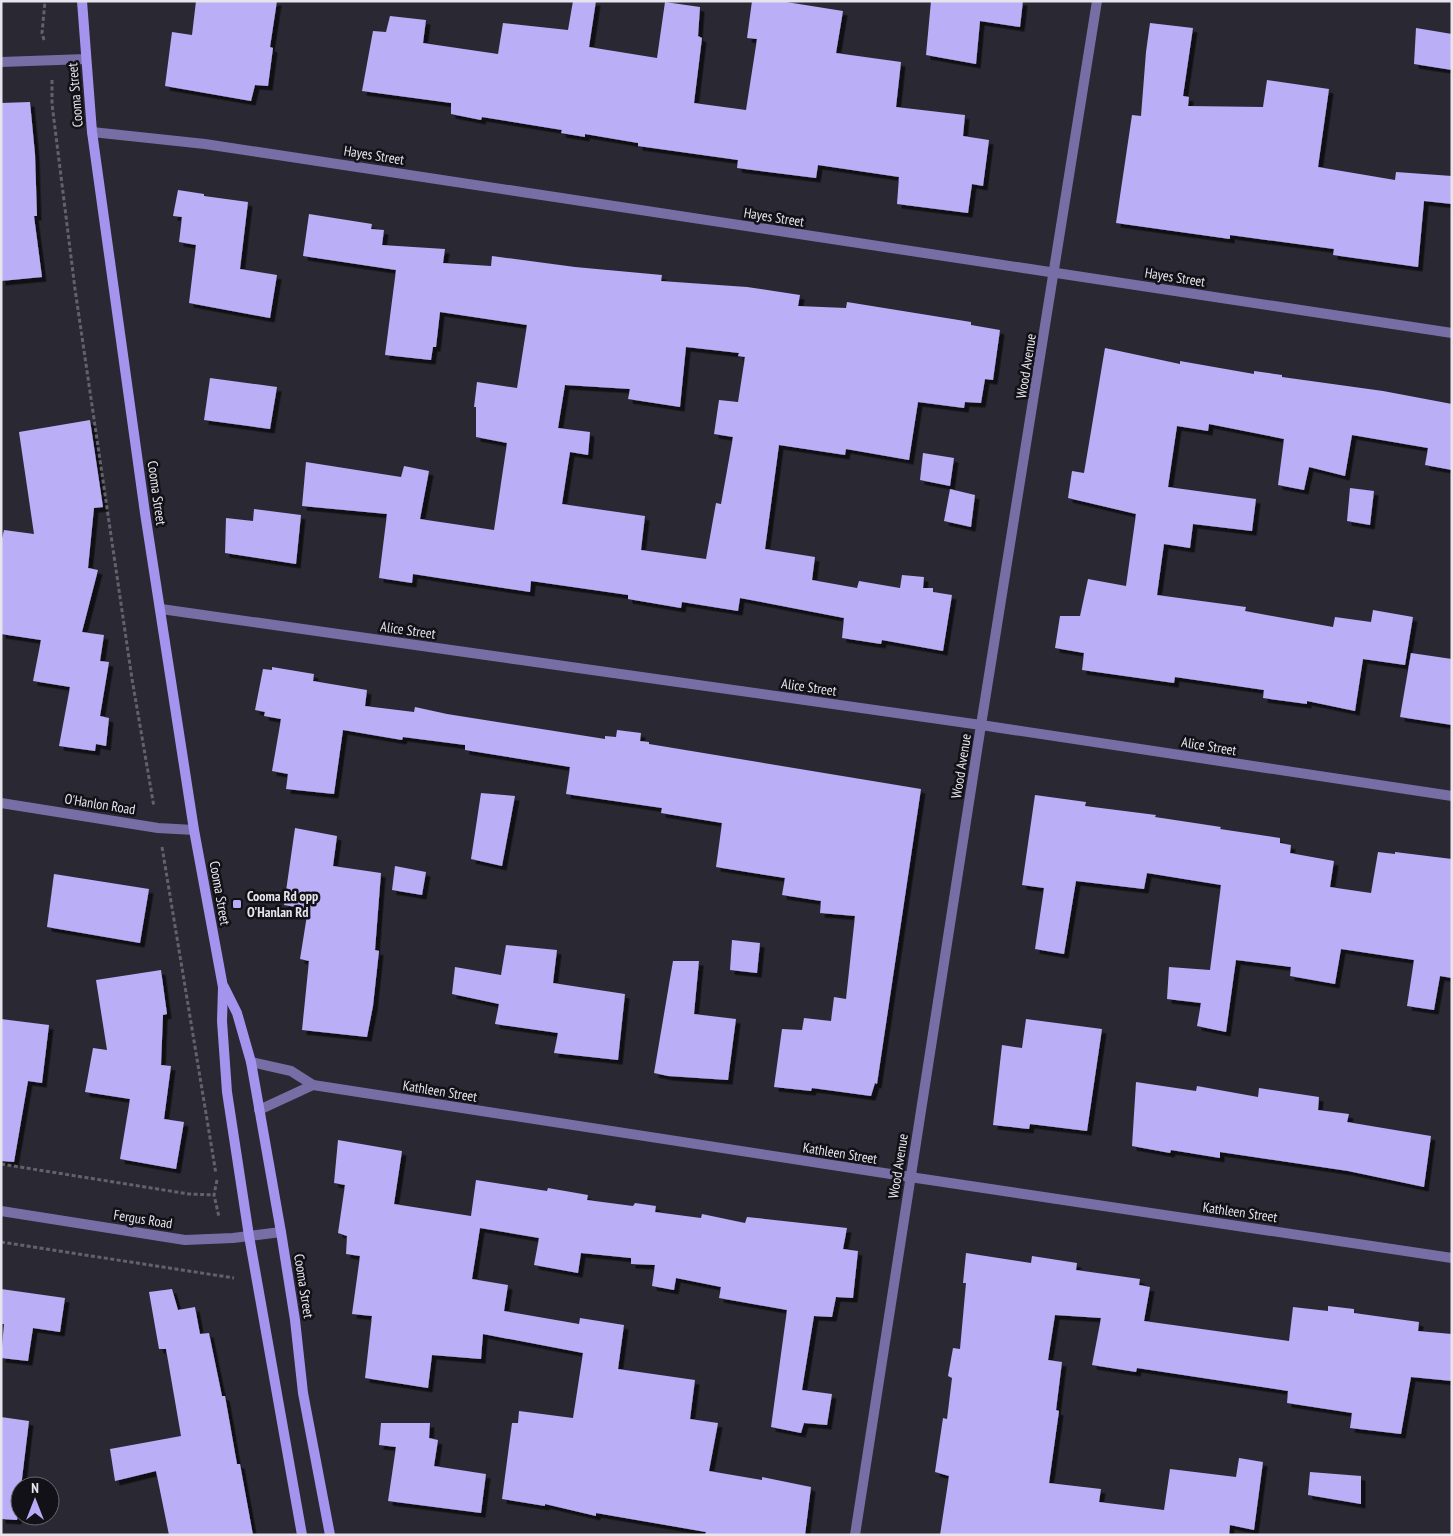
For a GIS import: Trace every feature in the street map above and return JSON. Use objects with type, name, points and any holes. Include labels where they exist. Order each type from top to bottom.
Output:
[{"type":"main road","name":"Cooma Street","points":[[82,1],[92,132],[145,513],[194,830],[223,986],[222,1021],[227,1092],[249,1236],[302,1535]]},
{"type":"main road","name":"Cooma Street","points":[[223,986],[237,1013],[251,1062],[295,1320],[303,1393],[330,1535]]},
{"type":"street","name":"Wood Avenue","points":[[855,1535],[981,725],[1055,273],[1097,1]]},
{"type":"street","points":[[1,62],[86,59]]},
{"type":"street","name":"Hayes Street","points":[[92,132],[204,144],[1452,333]]},
{"type":"street","name":"Alice Street","points":[[161,608],[981,725],[1452,796]]},
{"type":"street","name":"O'Hanlon Road","points":[[1,803],[158,828],[194,830]]},
{"type":"street","name":"Kathleen Street","points":[[251,1062],[291,1071],[313,1085],[1452,1258]]},
{"type":"street","points":[[260,1110],[313,1085]]},
{"type":"street","name":"Fergus Road","points":[[1,1211],[185,1240],[224,1239],[281,1232]]},
{"type":"path","points":[[45,1],[42,33],[52,74],[52,104],[75,289],[132,678],[218,1183],[214,1195],[236,1287]]},
{"type":"path","points":[[1,1164],[189,1194],[214,1195]]},
{"type":"path","points":[[1,1242],[234,1278]]},
{"type":"building","points":[[196,1],[277,1],[270,47],[273,48],[268,86],[255,85],[251,101],[165,86],[172,32],[192,35]]},
{"type":"building","points":[[573,1],[596,1],[589,47],[657,58],[665,2],[700,7],[698,36],[702,38],[694,103],[746,110],[757,39],[747,38],[752,1],[780,1],[843,11],[836,53],[901,62],[896,107],[965,115],[963,136],[989,140],[983,186],[972,184],[968,213],[897,204],[899,177],[818,165],[816,178],[737,168],[738,160],[638,146],[638,143],[585,134],[585,137],[561,133],[562,130],[482,117],[481,120],[451,114],[451,103],[362,91],[373,31],[386,32],[390,16],[426,20],[423,43],[498,54],[503,23],[568,30]]},
{"type":"building","points":[[931,1],[1023,1],[1020,27],[980,21],[976,64],[926,55]]},
{"type":"building","points":[[1150,23],[1193,28],[1183,96],[1189,97],[1188,106],[1263,107],[1267,80],[1329,89],[1318,167],[1395,180],[1396,172],[1452,176],[1452,204],[1424,201],[1418,267],[1333,255],[1334,249],[1230,235],[1230,239],[1116,223],[1132,115],[1141,116]]},
{"type":"building","points":[[1416,28],[1452,34],[1452,70],[1414,64]]},
{"type":"building","points":[[30,102],[35,154],[37,216],[34,216],[42,277],[1,281],[1,103]]},
{"type":"building","points":[[178,190],[204,194],[204,196],[248,202],[240,269],[277,275],[270,318],[189,303],[196,245],[179,242],[182,217],[173,216]]},
{"type":"building","points":[[309,214],[372,224],[371,229],[384,230],[382,245],[445,249],[443,263],[491,266],[492,256],[575,267],[662,275],[661,281],[747,287],[800,295],[798,306],[846,308],[847,302],[971,322],[971,325],[1000,330],[993,380],[985,379],[981,403],[965,402],[964,408],[918,402],[909,460],[846,449],[845,455],[779,445],[765,549],[815,557],[812,580],[857,588],[859,581],[900,588],[902,575],[924,577],[923,588],[933,588],[933,592],[952,595],[943,651],[882,640],[881,644],[842,638],[844,618],[740,598],[738,611],[682,602],[681,608],[628,599],[628,595],[531,581],[530,592],[413,574],[412,583],[379,578],[387,514],[302,506],[306,462],[401,477],[404,466],[429,471],[420,519],[494,530],[507,443],[476,437],[476,407],[474,407],[477,382],[517,388],[527,325],[440,312],[436,347],[433,347],[431,360],[385,355],[396,270],[303,256]],"holes":[[[686,347],[739,353],[738,356],[745,357],[738,402],[719,400],[714,434],[733,437],[721,504],[716,503],[706,559],[641,550],[645,516],[562,504],[570,452],[588,455],[590,432],[558,428],[565,385],[630,389],[628,399],[680,407]]]},
{"type":"building","points":[[1105,348],[1180,364],[1180,361],[1254,374],[1254,371],[1282,375],[1282,377],[1383,391],[1452,404],[1452,470],[1425,465],[1428,448],[1352,435],[1345,476],[1309,467],[1304,490],[1278,485],[1284,439],[1209,424],[1208,431],[1177,426],[1168,487],[1256,499],[1252,531],[1193,524],[1190,548],[1164,544],[1157,595],[1246,607],[1245,611],[1333,627],[1335,617],[1371,622],[1373,610],[1413,617],[1405,665],[1363,659],[1355,711],[1307,701],[1307,704],[1263,698],[1264,690],[1175,677],[1174,683],[1082,670],[1084,653],[1055,648],[1060,616],[1080,616],[1088,579],[1126,586],[1136,514],[1068,498],[1072,471],[1084,473]]},
{"type":"building","points":[[210,378],[277,387],[270,429],[204,420]]},
{"type":"building","points":[[90,420],[103,507],[94,508],[88,568],[98,570],[82,632],[104,635],[100,661],[109,662],[100,716],[109,718],[106,746],[96,744],[95,751],[59,746],[70,687],[33,681],[41,640],[1,634],[1,543],[4,530],[34,534],[19,432]]},
{"type":"building","points":[[923,453],[954,458],[950,486],[920,480]]},
{"type":"building","points":[[1350,488],[1374,491],[1370,525],[1347,521]]},
{"type":"building","points":[[950,489],[975,495],[971,527],[944,521]]},
{"type":"building","points":[[254,509],[301,515],[296,564],[225,553],[226,518],[253,521]]},
{"type":"building","points":[[1411,653],[1452,659],[1452,725],[1400,717]]},
{"type":"building","points":[[272,667],[314,674],[313,681],[367,690],[365,706],[414,712],[415,707],[447,714],[605,739],[605,736],[616,737],[617,730],[641,733],[640,741],[649,742],[649,744],[921,789],[877,1084],[875,1083],[871,1096],[812,1088],[811,1091],[774,1087],[782,1029],[802,1030],[804,1018],[831,1021],[834,997],[846,999],[855,916],[820,913],[821,901],[782,895],[785,878],[716,867],[722,823],[661,813],[662,808],[566,794],[570,767],[465,750],[465,745],[403,737],[402,740],[343,730],[334,794],[286,789],[288,774],[272,771],[281,719],[264,716],[265,712],[255,710],[263,669],[272,670]]},
{"type":"building","points":[[481,793],[515,796],[502,866],[471,859]]},
{"type":"building","points":[[1035,795],[1086,802],[1085,806],[1156,815],[1155,817],[1280,838],[1280,843],[1291,845],[1290,853],[1334,861],[1330,887],[1371,893],[1378,852],[1395,854],[1395,852],[1452,859],[1452,978],[1440,976],[1434,1010],[1407,1006],[1414,960],[1341,949],[1335,984],[1290,976],[1291,967],[1236,960],[1226,1032],[1197,1026],[1201,1003],[1167,999],[1169,967],[1210,970],[1221,885],[1147,873],[1144,889],[1076,881],[1064,954],[1035,949],[1044,888],[1022,885]]},
{"type":"building","points":[[295,828],[337,836],[333,866],[381,873],[375,950],[379,951],[373,1006],[367,1037],[302,1030],[309,961],[300,959],[308,909],[284,905]]},
{"type":"building","points":[[395,866],[426,872],[422,895],[392,890]]},
{"type":"building","points":[[54,874],[149,889],[140,943],[47,927]]},
{"type":"building","points":[[732,940],[760,943],[757,973],[730,970]]},
{"type":"building","points":[[506,945],[557,950],[553,983],[625,994],[618,1060],[554,1053],[558,1033],[495,1024],[499,1004],[452,994],[455,967],[501,975]]},
{"type":"building","points":[[673,961],[699,961],[694,1014],[736,1019],[728,1080],[668,1076],[654,1073]]},
{"type":"building","points":[[161,970],[167,1014],[163,1015],[161,1065],[171,1066],[164,1119],[184,1122],[176,1169],[120,1159],[130,1099],[85,1092],[93,1048],[107,1050],[96,980]]},
{"type":"building","points":[[1,1019],[49,1025],[42,1083],[28,1081],[14,1162],[1,1161]]},
{"type":"building","points":[[1026,1019],[1102,1029],[1087,1131],[1030,1124],[1029,1129],[993,1125],[1002,1045],[1022,1048]]},
{"type":"building","points":[[1136,1082],[1196,1091],[1197,1086],[1258,1097],[1259,1088],[1319,1097],[1318,1110],[1349,1114],[1347,1122],[1431,1136],[1424,1187],[1348,1171],[1220,1152],[1220,1158],[1171,1150],[1170,1153],[1132,1146]]},
{"type":"building","points":[[338,1140],[402,1151],[394,1204],[471,1216],[476,1180],[547,1191],[548,1188],[588,1195],[587,1200],[633,1206],[635,1203],[656,1206],[655,1212],[701,1218],[702,1214],[745,1223],[747,1217],[847,1228],[843,1249],[858,1251],[853,1298],[836,1297],[832,1317],[814,1316],[802,1390],[832,1394],[827,1425],[804,1423],[801,1433],[771,1427],[787,1310],[719,1298],[721,1287],[676,1278],[674,1290],[652,1286],[655,1265],[631,1264],[631,1258],[581,1253],[578,1273],[534,1265],[539,1238],[480,1228],[472,1279],[508,1285],[504,1311],[579,1324],[580,1318],[624,1325],[618,1369],[695,1380],[690,1419],[718,1423],[709,1471],[762,1480],[762,1477],[811,1487],[805,1535],[705,1535],[706,1532],[596,1513],[596,1516],[545,1504],[545,1506],[502,1499],[512,1423],[518,1423],[519,1411],[573,1418],[583,1353],[483,1334],[481,1359],[432,1355],[428,1388],[365,1378],[372,1316],[352,1314],[360,1256],[346,1254],[347,1236],[338,1233],[345,1185],[334,1183]]},
{"type":"building","points":[[966,1253],[1031,1263],[1032,1256],[1077,1263],[1076,1270],[1140,1279],[1139,1285],[1150,1287],[1144,1321],[1289,1341],[1293,1307],[1328,1311],[1328,1306],[1354,1309],[1354,1313],[1419,1322],[1418,1331],[1452,1334],[1452,1381],[1411,1377],[1401,1434],[1350,1428],[1352,1413],[1287,1403],[1288,1391],[1137,1368],[1136,1372],[1092,1365],[1101,1318],[1055,1315],[1048,1360],[1062,1362],[1056,1410],[1059,1411],[1049,1483],[1101,1489],[1099,1502],[1164,1510],[1170,1469],[1236,1477],[1239,1458],[1263,1462],[1254,1530],[1230,1525],[1229,1535],[940,1535],[949,1476],[935,1472],[943,1418],[947,1419],[952,1378],[948,1376],[953,1348],[960,1349],[966,1283],[963,1283]]},
{"type":"building","points":[[1,1289],[65,1298],[60,1332],[33,1328],[28,1361],[1,1358],[4,1324],[1,1324]]},
{"type":"building","points":[[172,1289],[178,1310],[195,1307],[200,1334],[209,1333],[222,1396],[225,1396],[237,1464],[240,1464],[253,1535],[169,1535],[156,1471],[115,1481],[110,1449],[181,1436],[166,1349],[159,1349],[149,1292]]},
{"type":"building","points":[[1,1417],[29,1421],[22,1476],[10,1476],[10,1520],[1,1519]]},
{"type":"building","points":[[381,1423],[430,1423],[429,1438],[438,1440],[434,1466],[486,1474],[481,1513],[388,1501],[396,1447],[379,1445]]},
{"type":"building","points":[[1310,1472],[1361,1476],[1361,1504],[1308,1495]]},
{"type":"place","name":"Cooma Rd opp O'Hanlan Rd","points":[[237,904]]}]
